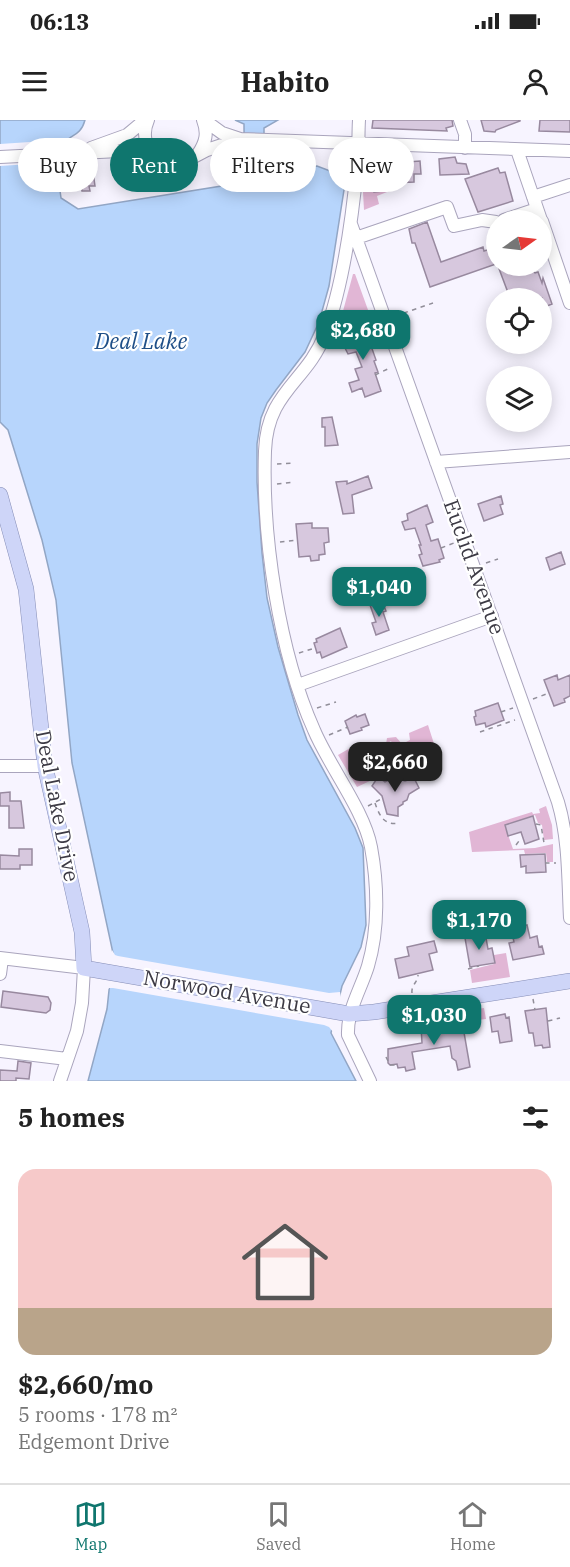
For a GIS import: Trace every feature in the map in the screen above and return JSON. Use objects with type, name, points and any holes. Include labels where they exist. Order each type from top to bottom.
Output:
[{"type":"main road","name":"Deal Lake Drive","points":[[0,495],[26,590],[45,766],[82,932],[84,968]]},
{"type":"main road","name":"Norwood Avenue","points":[[84,968],[343,1013],[374,1012],[570,981]]},
{"type":"street","points":[[98,145],[127,135],[146,120]]},
{"type":"street","points":[[145,138],[146,120]]},
{"type":"street","points":[[204,120],[222,133],[237,138]]},
{"type":"street","points":[[198,155],[206,140],[204,120]]},
{"type":"street","points":[[358,138],[359,120]]},
{"type":"street","points":[[460,120],[465,134],[465,148]]},
{"type":"street","points":[[414,146],[570,151]]},
{"type":"street","points":[[198,155],[210,149]]},
{"type":"street","points":[[517,150],[537,210]]},
{"type":"street","points":[[0,157],[18,156]]},
{"type":"street","points":[[540,210],[570,185]]},
{"type":"street","points":[[354,192],[341,275],[325,335],[311,361],[278,402],[270,419],[266,433],[266,500],[272,569],[280,616],[298,685],[309,720],[367,831],[373,853],[375,932],[366,971],[343,1013],[348,1035],[370,1081]]},
{"type":"street","points":[[356,238],[447,207],[454,226],[486,221]]},
{"type":"street","name":"Euclid Avenue","points":[[350,222],[564,821],[570,918]]},
{"type":"street","points":[[552,244],[566,276],[570,303]]},
{"type":"street","points":[[436,462],[570,452]]},
{"type":"street","points":[[298,685],[492,615]]},
{"type":"street","points":[[0,766],[45,766]]},
{"type":"street","points":[[0,974],[1,959],[84,968]]},
{"type":"street","name":"Deal Lake Drive","points":[[60,1081],[77,1031],[82,1003],[84,968]]},
{"type":"street","points":[[0,1051],[67,1059]]},
{"type":"path","points":[[385,319],[433,303]]},
{"type":"path","points":[[336,339],[346,342]]},
{"type":"path","points":[[359,352],[378,345]]},
{"type":"path","points":[[375,375],[390,369]]},
{"type":"path","points":[[276,464],[293,463]]},
{"type":"path","points":[[276,484],[294,482]]},
{"type":"path","points":[[278,542],[297,540]]},
{"type":"path","points":[[441,548],[445,546]]},
{"type":"path","points":[[485,563],[498,559]]},
{"type":"path","points":[[298,654],[315,648]]},
{"type":"path","points":[[533,699],[549,693]]},
{"type":"path","points":[[318,708],[336,702]]},
{"type":"path","points":[[501,712],[516,706]]},
{"type":"path","points":[[480,732],[492,726],[516,720]]},
{"type":"path","points":[[329,735],[348,727]]},
{"type":"path","points":[[367,807],[383,798]]},
{"type":"path","points":[[375,803],[379,814],[385,821],[390,824],[399,823]]},
{"type":"path","points":[[536,824],[541,825],[544,843]]},
{"type":"path","points":[[516,845],[519,841]]},
{"type":"path","points":[[545,863],[560,863]]},
{"type":"path","points":[[468,969],[479,966]]},
{"type":"path","points":[[412,994],[412,987],[418,975]]},
{"type":"path","points":[[533,999],[534,1010]]},
{"type":"path","points":[[548,1020],[560,1018]]},
{"type":"path","points":[[386,1057],[390,1065],[398,1065]]},
{"type":"shaded area","points":[[363,192],[387,192],[377,196],[379,204],[364,210]]},
{"type":"shaded area","points":[[353,274],[355,274],[380,343],[371,346],[363,323],[352,327],[351,335],[345,336],[344,340],[336,337]]},
{"type":"shaded area","points":[[428,725],[436,750],[357,787],[338,755],[352,747],[356,753],[353,758],[357,763],[363,760],[368,768],[395,749],[391,741],[386,744],[387,738],[396,737],[402,744],[410,740],[409,733]]},
{"type":"shaded area","points":[[546,806],[552,825],[553,839],[544,840],[542,825],[538,823],[535,815],[505,826],[513,849],[553,844],[553,862],[547,862],[546,853],[525,854],[524,850],[472,852],[469,832],[532,812],[533,814],[540,813],[539,809]]},
{"type":"shaded area","points":[[506,953],[510,977],[472,983],[470,970],[494,964],[494,955]]},
{"type":"shaded area","points":[[484,1008],[486,1019],[452,1023],[450,1013]]},
{"type":"water","name":"Deal Lake","points":[[0,120],[85,120],[78,133],[70,138],[18,138],[18,192],[60,192],[61,198],[78,209],[184,192],[198,192],[198,190],[210,188],[210,192],[316,192],[317,166],[328,170],[328,192],[344,192],[329,286],[319,322],[305,352],[267,403],[261,418],[257,444],[257,482],[267,598],[278,647],[307,740],[355,828],[363,848],[366,925],[361,947],[342,986],[331,1033],[356,1081],[88,1081],[107,1009],[113,953],[72,763],[56,600],[42,540],[8,430],[0,422]]},
{"type":"water","name":"Deal Lake","points":[[235,120],[278,120],[264,128],[264,138],[244,138],[244,124]]},
{"type":"pier","points":[[18,143],[18,165],[0,166],[0,144]]},
{"type":"pier","points":[[112,950],[118,956],[329,993],[340,992],[341,998],[335,1028],[333,1032],[324,1025],[113,988],[109,988],[105,993]]},
{"type":"building","points":[[373,120],[452,120],[453,126],[446,128],[447,131],[372,128]]},
{"type":"building","points":[[481,120],[520,121],[495,132],[484,131]]},
{"type":"building","points":[[540,120],[570,120],[570,132],[539,131]]},
{"type":"building","points":[[455,157],[457,163],[466,164],[469,174],[440,175],[439,159]]},
{"type":"building","points":[[414,161],[420,161],[421,174],[414,174]]},
{"type":"building","points":[[498,168],[500,173],[505,172],[513,201],[478,212],[465,179]]},
{"type":"building","points":[[427,222],[441,262],[483,247],[484,251],[486,250],[486,267],[430,287],[415,243],[412,243],[409,229]]},
{"type":"building","points":[[502,276],[539,276],[542,283],[543,278],[546,288],[506,288]]},
{"type":"building","points":[[363,323],[376,360],[374,361],[378,372],[375,373],[381,391],[365,397],[362,388],[352,392],[349,383],[359,380],[355,369],[362,367],[356,352],[348,354],[345,348],[351,327]]},
{"type":"building","points":[[332,417],[338,445],[325,446],[325,427],[322,427],[322,418]]},
{"type":"building","points":[[368,476],[372,488],[352,495],[354,513],[343,514],[336,482],[347,481],[347,484]]},
{"type":"building","points":[[501,496],[503,504],[500,505],[503,514],[484,521],[478,504]]},
{"type":"building","points":[[427,505],[433,522],[426,525],[431,541],[438,539],[444,558],[439,560],[440,562],[423,566],[419,555],[422,554],[419,545],[421,545],[415,528],[405,530],[402,522],[408,520],[407,514]]},
{"type":"building","points":[[312,523],[312,528],[328,528],[329,542],[324,543],[325,554],[319,555],[319,560],[311,561],[310,556],[299,557],[296,524]]},
{"type":"building","points":[[561,552],[565,564],[550,570],[546,558]]},
{"type":"building","points":[[382,601],[389,630],[376,635],[372,623],[376,622],[370,605]]},
{"type":"building","points":[[340,628],[347,647],[322,658],[320,652],[317,653],[314,643],[317,642],[316,639]]},
{"type":"building","points":[[557,675],[558,680],[570,675],[570,696],[564,699],[565,702],[554,706],[544,680]]},
{"type":"building","points":[[498,703],[504,720],[486,727],[485,723],[476,725],[475,711]]},
{"type":"building","points":[[365,714],[369,725],[350,734],[345,721],[356,715],[357,717]]},
{"type":"building","points":[[378,777],[385,782],[396,778],[405,781],[414,778],[419,788],[409,794],[407,800],[398,807],[398,816],[387,814],[382,796],[372,786]]},
{"type":"building","points":[[10,792],[10,801],[21,801],[24,828],[9,828],[9,806],[0,806],[0,793]]},
{"type":"building","points":[[533,816],[539,839],[525,844],[521,832],[508,836],[505,825]]},
{"type":"building","points":[[19,849],[32,849],[32,865],[20,865],[20,869],[0,869],[0,855],[19,856]]},
{"type":"building","points":[[545,854],[546,872],[526,873],[526,866],[521,867],[520,855]]},
{"type":"building","points":[[527,925],[530,938],[537,936],[539,947],[542,946],[544,954],[513,960],[509,943],[514,942],[511,929]]},
{"type":"building","points":[[485,933],[488,949],[492,948],[495,963],[470,967],[465,938]]},
{"type":"building","points":[[434,941],[437,952],[429,954],[433,970],[399,978],[395,959],[409,956],[407,947]]},
{"type":"building","points":[[3,991],[48,997],[51,1003],[50,1010],[46,1013],[1,1007]]},
{"type":"building","points":[[546,1008],[550,1047],[543,1048],[542,1045],[535,1046],[533,1033],[529,1033],[525,1011]]},
{"type":"building","points":[[505,1014],[506,1018],[509,1017],[512,1041],[500,1043],[498,1031],[492,1032],[490,1017]]},
{"type":"building","points":[[462,1021],[470,1067],[458,1070],[456,1061],[452,1058],[450,1046],[412,1052],[415,1069],[406,1071],[405,1067],[398,1068],[397,1064],[388,1063],[388,1049],[422,1043],[421,1026],[434,1024],[436,1028]]},
{"type":"building","points":[[18,1061],[31,1063],[29,1079],[16,1078],[16,1081],[0,1081],[0,1070],[17,1071]]}]
